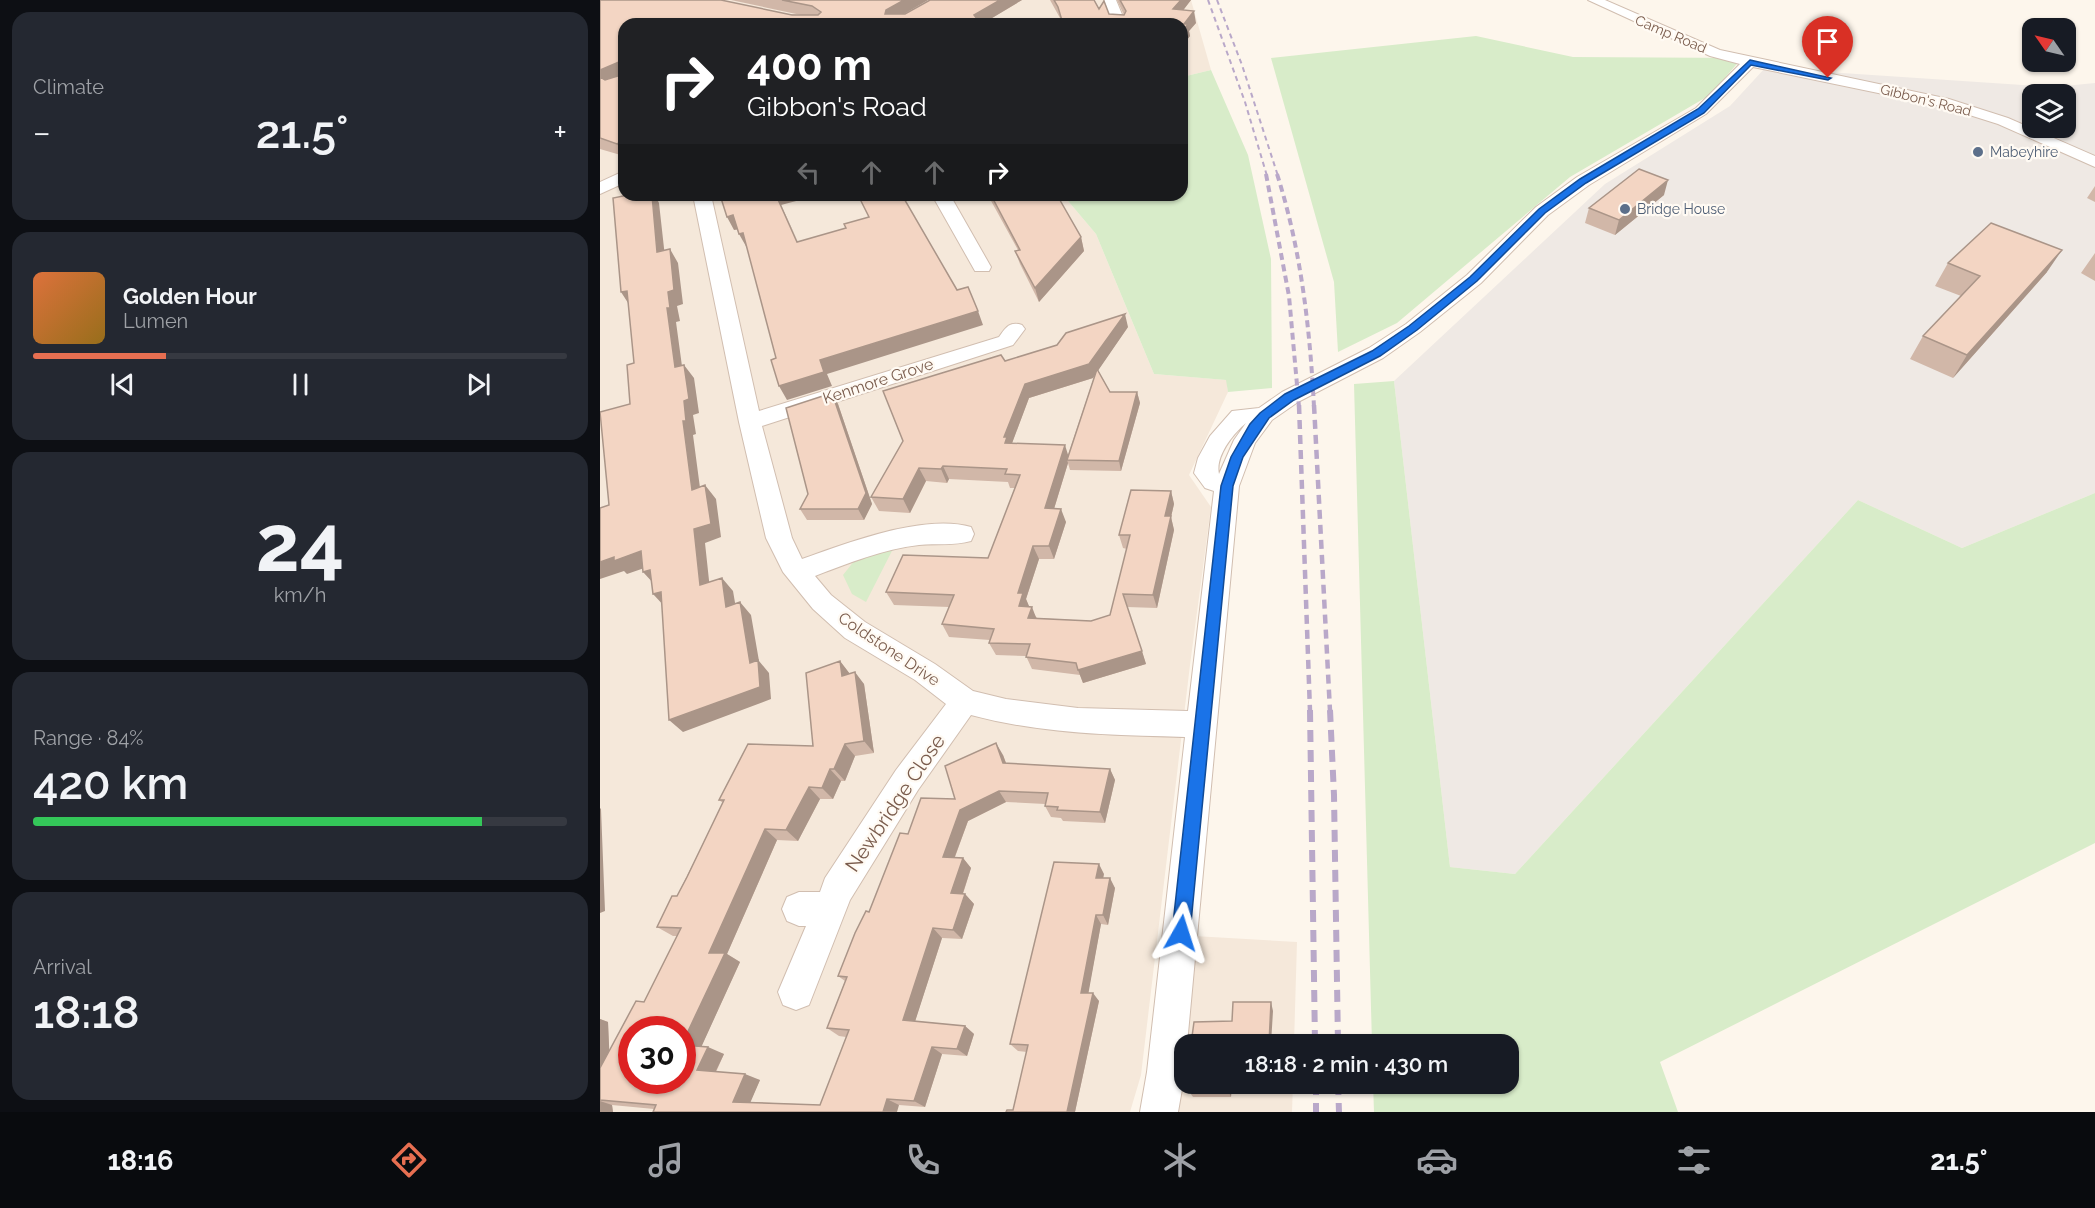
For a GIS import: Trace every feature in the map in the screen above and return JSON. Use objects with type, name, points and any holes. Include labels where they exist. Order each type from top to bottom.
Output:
[{"type":"street","points":[[1110,0],[1117,18]]},
{"type":"street","name":"Camp Road","points":[[1594,0],[1701,47],[1750,62]]},
{"type":"street","points":[[1159,1112],[1167,1061],[1227,486],[1245,440],[1264,415],[1290,397],[1376,353],[1413,328],[1474,279],[1542,211],[1583,181],[1701,111],[1750,62]]},
{"type":"street","name":"Gibbon's Road","points":[[1750,62],[1954,105],[2003,121],[2095,162]]},
{"type":"street","points":[[600,189],[618,179]]},
{"type":"street","name":"Coldstone Drive","points":[[703,201],[750,422],[779,538],[796,572],[822,602],[855,630],[925,672],[965,701],[1006,712],[1078,722],[1203,724]]},
{"type":"street","points":[[944,201],[979,261],[953,261]]},
{"type":"street","name":"Kenmore Grove","points":[[750,422],[1014,338]]},
{"type":"street","points":[[796,572],[862,547],[908,536],[941,524],[962,534]]},
{"type":"street","name":"Newbridge Close","points":[[796,992],[814,908],[837,890],[907,780],[965,701]]},
{"type":"shaded area","points":[[600,0],[1191,0],[1211,70],[1188,76],[1188,18],[618,18],[618,201],[1068,201],[1096,234],[1154,374],[1227,380],[1228,392],[1189,475],[1211,507],[1141,1075],[1130,1112],[600,1112]]},
{"type":"shaded area","points":[[1765,68],[2022,85],[2022,138],[2076,138],[2076,85],[2095,83],[2095,493],[1962,548],[1858,500],[1515,874],[1450,867],[1394,381],[1605,184],[1730,106]]},
{"type":"shaded area","points":[[1194,936],[1297,942],[1294,1034],[1188,1034]]},
{"type":"shaded area","points":[[1178,1094],[1293,1094],[1292,1112],[1175,1112]]},
{"type":"green space","points":[[1476,36],[1573,57],[1742,58],[1710,95],[1570,177],[1397,323],[1338,352],[1334,282],[1271,58]]},
{"type":"green space","points":[[1211,70],[1248,155],[1271,259],[1272,388],[1228,392],[1226,380],[1154,374],[1096,234],[1068,201],[1188,201],[1188,76]]},
{"type":"green space","points":[[1394,381],[1450,867],[1515,874],[1858,500],[1962,548],[2095,493],[2095,843],[1660,1062],[1678,1112],[1374,1112],[1373,1094],[1519,1094],[1519,1034],[1372,1034],[1354,384]]},
{"type":"green space","points":[[895,545],[866,602],[852,594],[843,575],[862,551]]},
{"type":"building","points":[[600,0],[721,0],[792,15],[818,15],[821,12],[812,6],[782,0],[904,0],[886,10],[885,14],[905,14],[930,0],[1000,0],[974,15],[976,18],[618,18],[618,62],[600,70]]},
{"type":"building","points":[[1054,0],[1094,0],[1099,9],[1104,1],[1109,14],[1124,15],[1126,11],[1120,0],[1181,0],[1173,9],[1194,11],[1188,19],[1061,18]]},
{"type":"building","points":[[618,76],[617,144],[600,138],[600,77],[605,80]]},
{"type":"building","points":[[1639,169],[1668,180],[1619,220],[1589,208]]},
{"type":"building","points":[[618,197],[618,201],[653,201],[657,252],[670,249],[674,290],[668,292],[670,308],[667,308],[675,367],[684,365],[689,399],[684,401],[686,421],[683,421],[692,490],[705,485],[711,524],[694,529],[700,585],[722,578],[726,607],[740,602],[750,663],[758,660],[760,687],[669,720],[661,592],[653,594],[650,570],[643,572],[641,551],[614,561],[614,557],[600,562],[600,508],[609,505],[600,412],[630,404],[627,365],[634,363],[627,291],[621,292],[613,198]]},
{"type":"building","points":[[722,201],[779,201],[797,242],[846,228],[844,224],[869,217],[861,201],[905,201],[957,290],[968,287],[978,311],[820,360],[824,372],[779,386],[771,360],[776,358],[743,233],[739,234],[733,215],[727,217]]},
{"type":"building","points":[[994,201],[1060,201],[1081,237],[1035,288],[1015,251],[1020,250]]},
{"type":"building","points":[[1991,223],[2062,250],[1967,355],[1923,336],[1980,276],[1948,263]]},
{"type":"building","points":[[1125,314],[1089,364],[1025,384],[1004,437],[1007,437],[1005,443],[1065,445],[1045,508],[1061,509],[1049,546],[1033,546],[1018,593],[1023,593],[1019,606],[1032,607],[1028,618],[1091,621],[1110,615],[1130,535],[1119,535],[1131,490],[1171,491],[1165,516],[1171,516],[1153,595],[1123,594],[1142,651],[1078,670],[1076,663],[1026,657],[1030,644],[989,643],[994,629],[942,624],[954,595],[886,592],[903,555],[988,558],[1020,475],[1005,474],[1007,469],[943,466],[941,469],[919,468],[903,499],[871,497],[903,441],[883,391],[1001,355],[1005,361],[1057,345],[1066,333]]},
{"type":"building","points":[[1097,369],[1110,392],[1137,392],[1119,461],[1067,460]]},
{"type":"building","points":[[832,393],[866,493],[858,509],[800,509],[808,494],[786,408]]},
{"type":"building","points":[[840,661],[842,676],[855,672],[864,741],[845,744],[834,769],[830,769],[822,788],[809,787],[786,830],[765,829],[709,953],[725,953],[695,1016],[628,1016],[636,1001],[644,1002],[681,928],[657,927],[672,896],[677,896],[687,877],[724,800],[719,800],[748,744],[813,746],[806,673]]},
{"type":"building","points":[[996,743],[1003,763],[1110,769],[1100,812],[1057,810],[1058,807],[1045,806],[1048,793],[999,791],[960,810],[943,857],[963,858],[951,893],[965,894],[953,930],[933,928],[903,1020],[965,1026],[957,1049],[932,1047],[914,1101],[887,1099],[883,1112],[653,1112],[656,1105],[600,1100],[600,1068],[618,1034],[618,1094],[696,1094],[696,1046],[708,1047],[697,1070],[745,1074],[733,1102],[820,1105],[849,1030],[827,1028],[847,977],[838,976],[855,933],[866,911],[869,912],[900,833],[908,834],[921,798],[955,799],[945,766]]},
{"type":"building","points":[[1054,862],[1099,864],[1096,878],[1110,878],[1103,915],[1096,915],[1081,993],[1093,993],[1067,1112],[1006,1112],[1013,1110],[1028,1045],[1010,1044]]},
{"type":"building","points":[[1233,1002],[1271,1002],[1269,1034],[1192,1034],[1194,1022],[1232,1021]]},
{"type":"railway","points":[[1208,0],[1245,102],[1267,176]]},
{"type":"railway","points":[[1217,0],[1242,65],[1278,176]]},
{"type":"railway","points":[[1266,174],[1289,296],[1299,407]]},
{"type":"railway","points":[[1277,174],[1292,231],[1303,289],[1314,407]]},
{"type":"railway","points":[[1299,405],[1310,711]]},
{"type":"railway","points":[[1314,405],[1330,711]]},
{"type":"railway","points":[[1310,710],[1315,1034]]},
{"type":"railway","points":[[1330,710],[1334,795],[1338,1034]]},
{"type":"railway","points":[[1316,1094],[1316,1112]]},
{"type":"railway","points":[[1338,1094],[1339,1112]]},
{"type":"place","name":"Mabeyhire","points":[[1978,152]]},
{"type":"place","name":"Bridge House","points":[[1625,209]]},
{"type":"route","points":[[1181,933],[1223,515],[1230,474],[1245,440],[1264,415],[1290,397],[1376,353],[1439,309],[1474,279],[1542,211],[1583,181],[1701,111],[1717,98],[1750,62],[1828,78]]}]
